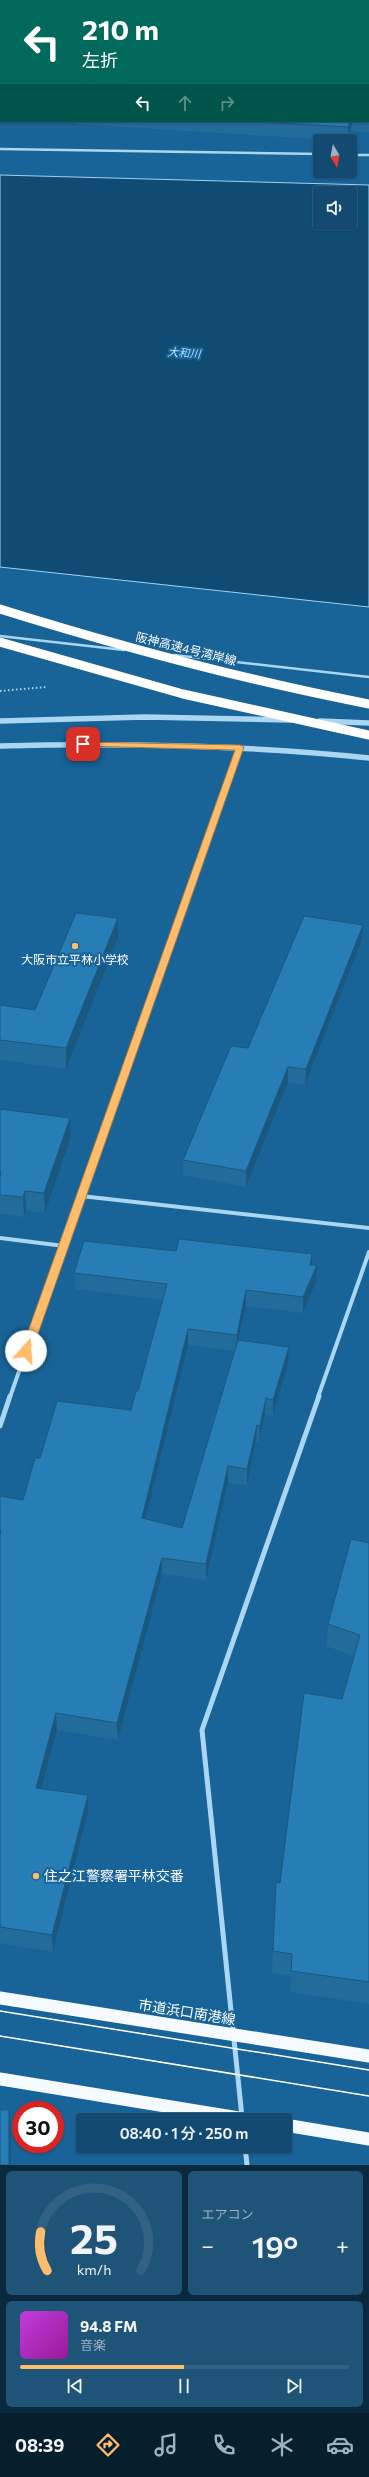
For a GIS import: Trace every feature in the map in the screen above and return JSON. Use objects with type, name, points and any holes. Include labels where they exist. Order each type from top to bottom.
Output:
[{"type":"highway","name":"阪神高速4号湾岸線","points":[[0,609],[93,639],[196,665],[369,704]]},
{"type":"highway","points":[[0,642],[159,688],[316,726],[369,735]]},
{"type":"main road","name":"市道浜口南港線","points":[[0,1998],[369,2056]]},
{"type":"main road","points":[[0,2079],[203,2113]]},
{"type":"main road","points":[[292,2127],[369,2139]]},
{"type":"street","points":[[0,149],[313,154]]},
{"type":"street","points":[[357,155],[369,155]]},
{"type":"street","points":[[0,636],[369,677]]},
{"type":"street","points":[[0,721],[82,718],[208,717],[369,723]]},
{"type":"street","points":[[0,746],[83,744],[240,747],[369,758]]},
{"type":"street","points":[[0,1426],[240,747]]},
{"type":"street","points":[[81,1196],[369,1228]]},
{"type":"street","points":[[0,1238],[64,1246]]},
{"type":"street","points":[[244,2113],[233,2035],[202,1730],[369,1252]]},
{"type":"street","points":[[245,2153],[246,2165]]},
{"type":"path","points":[[0,691],[46,688]]},
{"type":"water","name":"大和川","points":[[0,175],[369,185],[369,607],[0,567]]},
{"type":"building","points":[[261,122],[350,122],[348,127]]},
{"type":"building","points":[[76,913],[118,918],[66,1048],[0,1040],[0,1005],[35,1010]]},
{"type":"building","points":[[304,916],[363,925],[306,1069],[288,1067],[246,1171],[183,1160],[231,1046],[248,1048]]},
{"type":"building","points":[[0,1109],[70,1118],[44,1193],[25,1191],[23,1197],[0,1195]]},
{"type":"building","points":[[179,1239],[312,1254],[310,1265],[317,1265],[303,1297],[246,1290],[237,1335],[188,1329],[142,1518],[182,1528],[238,1340],[289,1347],[273,1400],[266,1398],[260,1426],[257,1425],[247,1469],[228,1466],[206,1564],[162,1558],[117,1723],[56,1713],[36,1788],[88,1795],[52,1935],[0,1927],[0,1496],[23,1500],[35,1458],[40,1458],[57,1401],[131,1410],[136,1391],[138,1391],[167,1284],[74,1273],[84,1241],[176,1251]]},
{"type":"building","points":[[351,1539],[369,1543],[369,1982],[291,1971],[292,1954],[273,1951],[276,1882],[280,1883],[304,1693],[342,1699],[360,1635],[328,1624]]},
{"type":"building","points":[[0,2110],[9,2110],[9,2165],[0,2165]]},
{"type":"tram line","points":[[0,2011],[369,2070]]},
{"type":"tram line","points":[[0,2036],[369,2096]]},
{"type":"place","name":"大阪市立平林小学校","points":[[75,946]]},
{"type":"place","name":"住之江警察署平林交番","points":[[36,1876]]},
{"type":"route","points":[[26,1351],[240,747],[83,744]]}]
